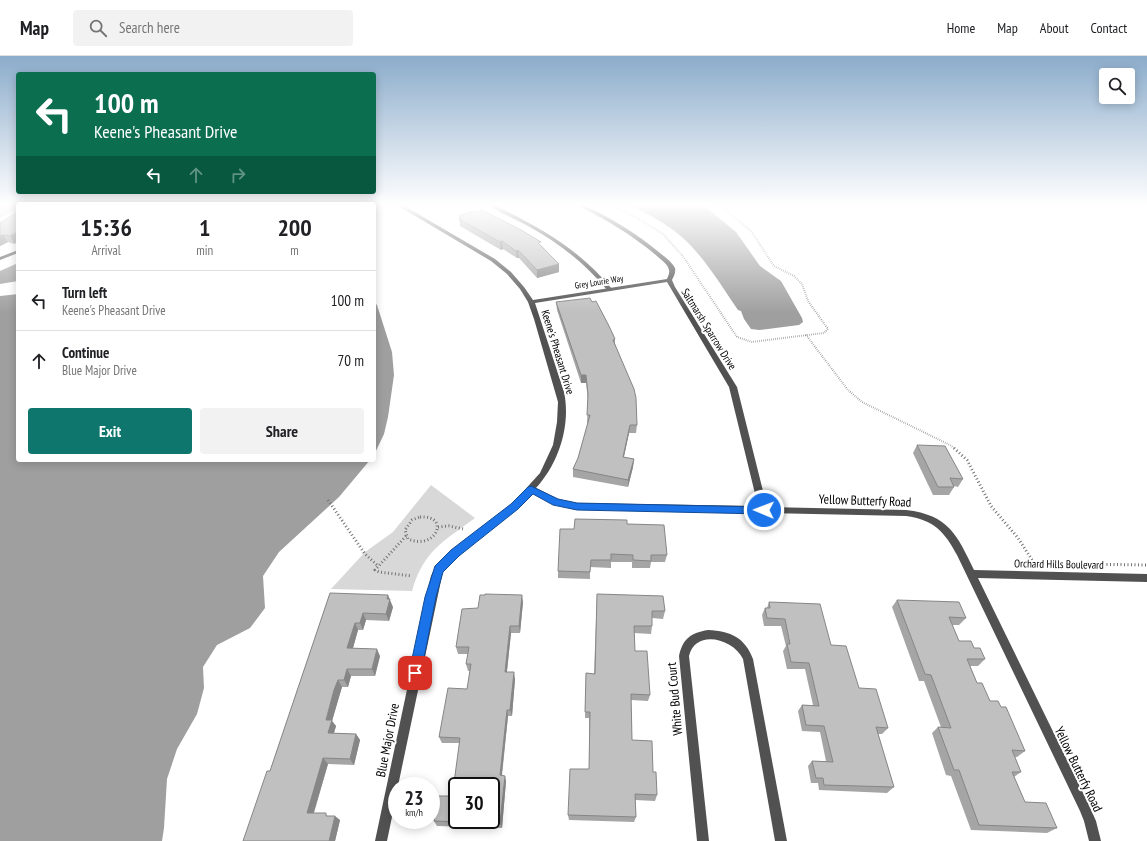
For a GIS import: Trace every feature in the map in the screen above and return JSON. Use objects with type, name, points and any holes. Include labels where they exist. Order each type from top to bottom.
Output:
[{"type":"street","name":"Keene's Pheasant Drive","points":[[430,597],[436,576],[444,563],[515,506],[543,475],[553,455],[560,433],[562,412],[560,392],[531,302],[515,280],[492,260],[459,241]]},
{"type":"street","name":"Saltmarsh Sparrow Drive","points":[[641,241],[650,247],[671,268],[673,273],[669,280],[733,387],[764,510]]},
{"type":"street","name":"Grey Lourie Way","points":[[531,302],[669,280]]},
{"type":"street","name":"Yellow Butterfy Road","points":[[531,489],[556,502],[577,506],[906,513],[926,517],[936,521],[950,533],[971,574],[1084,808],[1090,821],[1095,841]]},
{"type":"street","name":"Orchard Hills Boulevard","points":[[971,574],[1147,578]]},
{"type":"street","name":"Blue Major Drive","points":[[381,841],[430,597]]},
{"type":"street","name":"White Bud Court","points":[[703,841],[684,656],[689,643],[703,636],[714,635],[724,636],[734,640],[741,646],[749,661],[781,841]]},
{"type":"lane","points":[[558,241],[590,266],[610,290]]},
{"type":"lane","points":[[0,259],[16,252]]},
{"type":"path","points":[[670,241],[682,255],[737,337],[752,342],[824,333],[828,329],[808,301],[802,284],[794,276],[774,266],[757,241]]},
{"type":"path","points":[[806,335],[848,390],[862,402],[950,445],[967,460],[991,506],[1018,538],[1034,563],[1042,563]]},
{"type":"path","points":[[328,500],[365,554],[378,566]]},
{"type":"path","points":[[406,536],[415,542],[427,541],[434,536],[438,527],[435,520],[429,516],[416,518],[406,526],[406,536],[375,569],[377,572],[412,576]]},
{"type":"path","points":[[438,527],[453,526],[463,529]]},
{"type":"path","points":[[1079,564],[1147,565]]},
{"type":"shaded area","points":[[686,241],[742,241],[760,266],[781,281],[803,322],[799,325],[759,330],[751,329],[744,319],[741,311],[738,310],[698,253]]},
{"type":"shaded area","points":[[16,264],[16,281],[0,284],[0,271]]},
{"type":"shaded area","points":[[16,294],[16,462],[368,462],[339,497],[279,552],[263,576],[265,608],[250,628],[217,645],[203,667],[204,688],[197,714],[177,749],[167,779],[162,841],[0,841],[0,296]]},
{"type":"shaded area","points":[[376,304],[392,352],[394,375],[384,434],[376,451]]},
{"type":"shaded area","points":[[431,485],[475,518],[444,541],[429,556],[422,566],[412,591],[331,589],[365,552],[393,532]]},
{"type":"building","points":[[498,241],[539,241],[541,242],[538,243],[559,264],[537,270],[518,250],[516,251],[502,241]]},
{"type":"building","points":[[590,298],[592,302],[596,301],[615,339],[613,340],[634,389],[636,398],[637,425],[630,425],[623,457],[634,459],[628,480],[573,469],[578,458],[590,415],[587,415],[588,394],[586,375],[581,375],[556,302]]},
{"type":"building","points":[[917,445],[945,446],[963,479],[950,478],[954,487],[938,487]]},
{"type":"building","points":[[575,519],[627,520],[627,524],[664,525],[667,555],[651,555],[651,561],[633,560],[633,555],[611,554],[611,560],[591,560],[590,572],[558,571],[560,529],[574,529]]},
{"type":"building","points":[[330,593],[388,595],[387,599],[390,599],[386,614],[363,613],[360,623],[355,623],[347,648],[377,649],[372,669],[347,669],[344,680],[338,680],[326,720],[332,720],[328,733],[356,734],[350,759],[323,758],[307,813],[326,813],[326,816],[335,816],[329,841],[243,841],[267,771],[270,771]]},
{"type":"building","points":[[597,594],[663,596],[665,611],[652,611],[652,626],[634,626],[635,651],[647,651],[650,695],[631,694],[632,740],[652,741],[653,772],[656,772],[657,795],[635,794],[636,817],[568,815],[570,769],[589,769],[590,712],[585,712],[586,673],[595,674]]},
{"type":"building","points":[[480,595],[522,595],[519,626],[510,626],[505,672],[514,672],[510,710],[507,710],[500,775],[505,776],[500,823],[500,777],[455,777],[460,738],[439,737],[448,688],[467,689],[471,664],[466,664],[469,647],[456,647],[462,609],[478,608]]},
{"type":"building","points":[[897,600],[959,602],[966,618],[949,617],[959,641],[971,641],[974,648],[980,648],[985,659],[967,659],[977,683],[982,683],[990,701],[998,701],[1001,707],[1006,707],[1025,751],[1012,750],[1021,772],[1012,772],[1025,802],[1046,803],[1057,828],[979,825],[959,770],[954,770],[938,727],[951,728],[931,675],[925,674]]},
{"type":"building","points":[[769,602],[820,604],[831,645],[846,646],[859,688],[876,689],[888,728],[876,727],[894,787],[824,785],[823,778],[816,778],[812,761],[833,762],[824,726],[806,725],[802,705],[819,706],[809,663],[791,662],[787,644],[790,644],[785,619],[767,618],[765,608],[770,608]]},
{"type":"building","points":[[440,796],[448,796],[448,821],[440,821]]},
{"type":"route","points":[[415,673],[433,584],[439,569],[455,553],[504,516],[531,489],[565,505],[592,507],[764,510]]}]
